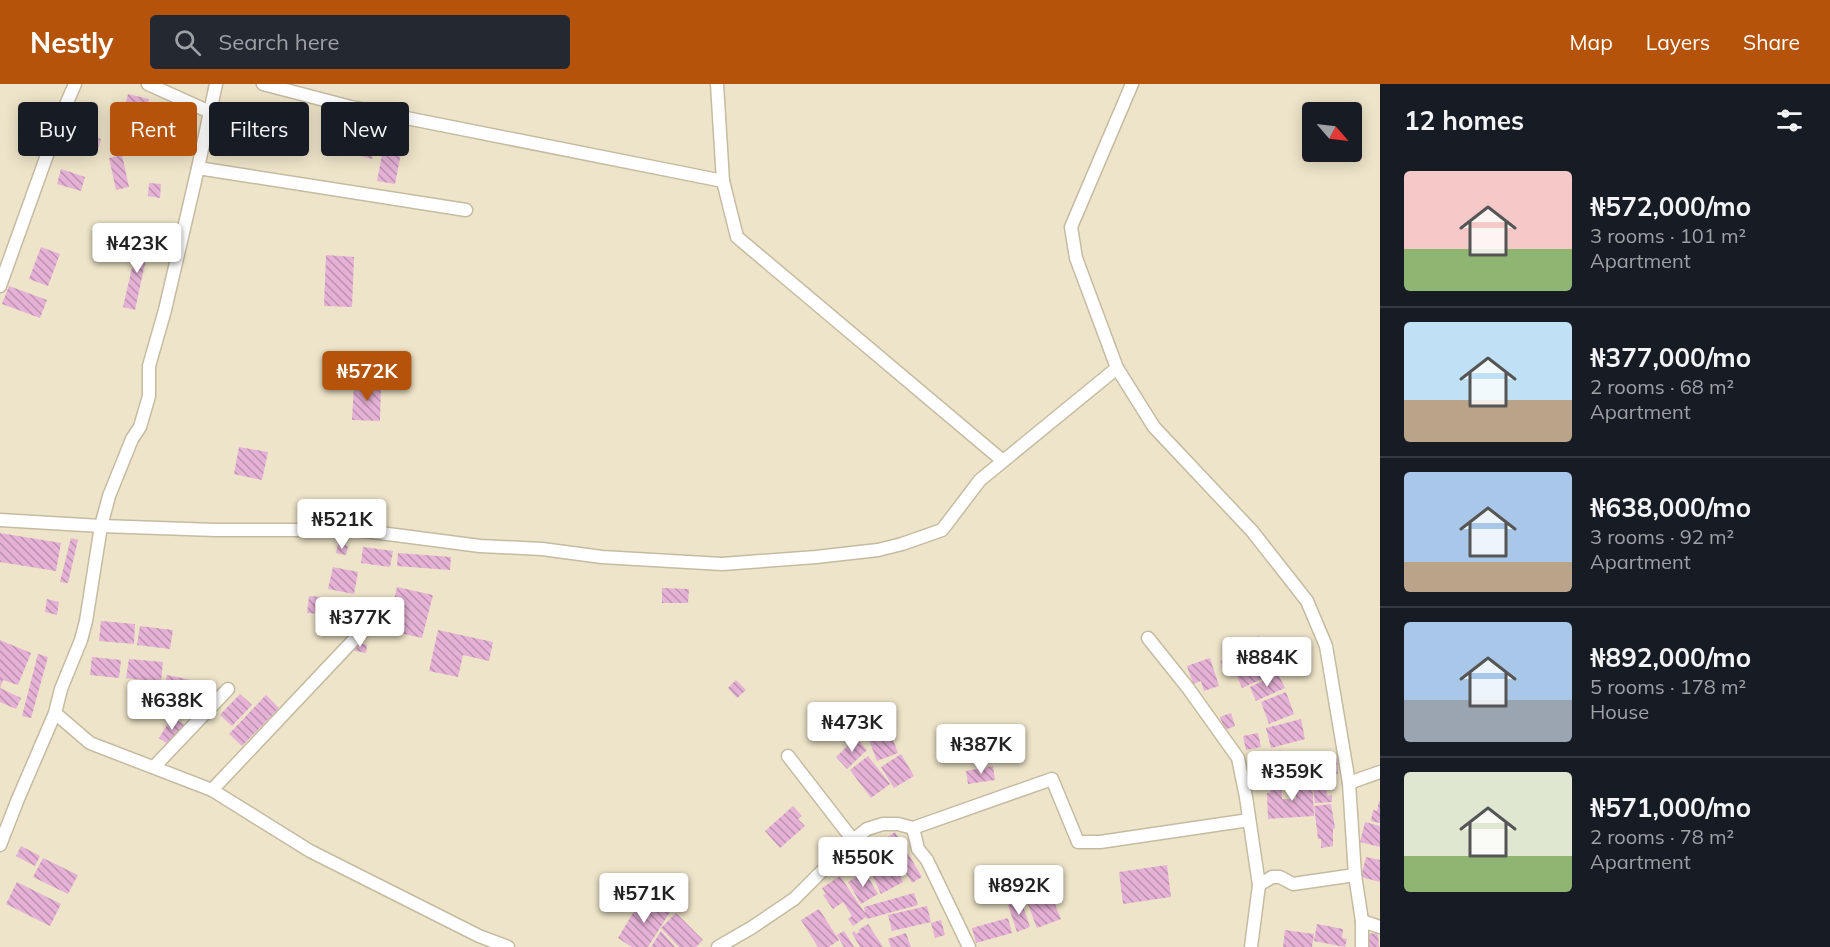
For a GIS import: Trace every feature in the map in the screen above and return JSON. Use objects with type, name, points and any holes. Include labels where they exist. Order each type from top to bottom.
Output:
[{"type":"street","points":[[0,286],[75,84]]},
{"type":"street","points":[[148,84],[209,112]]},
{"type":"street","points":[[212,102],[216,84]]},
{"type":"street","points":[[263,84],[351,107],[723,181]]},
{"type":"street","points":[[717,84],[723,181],[737,237],[1003,461]]},
{"type":"street","points":[[1132,84],[1071,226],[1076,258],[1117,369],[1154,427],[1252,531],[1307,601],[1326,646],[1349,783],[1355,875],[1362,921],[1362,947]]},
{"type":"street","points":[[0,845],[55,713],[61,689],[81,640],[101,526],[109,496],[146,411],[149,396],[149,366],[165,310],[209,117]]},
{"type":"street","points":[[198,168],[465,210]]},
{"type":"street","points":[[0,520],[216,530],[357,530],[480,546],[542,549],[602,557],[722,564],[777,561],[878,550],[942,530],[980,480],[1117,369]]},
{"type":"street","points":[[212,790],[365,628]]},
{"type":"street","points":[[1148,638],[1188,688],[1238,758],[1259,885],[1251,947]]},
{"type":"street","points":[[154,767],[228,689]]},
{"type":"street","points":[[55,713],[90,743],[212,790],[310,851],[479,936],[508,947]]},
{"type":"street","points":[[788,756],[853,840]]},
{"type":"street","points":[[1349,783],[1380,772]]},
{"type":"street","points":[[718,947],[794,899],[853,840],[867,830],[883,824],[898,824],[913,828],[1052,779],[1078,842],[1100,842],[1248,820]]},
{"type":"street","points":[[913,828],[918,849],[927,860],[969,947]]},
{"type":"street","points":[[1259,885],[1272,877],[1280,877],[1293,884],[1355,875]]},
{"type":"street","points":[[1362,921],[1380,927]]},
{"type":"building","points":[[128,94],[149,99],[148,102],[126,102]]},
{"type":"building","points":[[122,156],[129,187],[116,190],[109,158]]},
{"type":"building","points":[[382,156],[400,156],[395,184],[377,181]]},
{"type":"building","points":[[61,169],[85,177],[81,191],[57,184]]},
{"type":"building","points":[[149,183],[161,184],[160,198],[148,196]]},
{"type":"building","points":[[139,238],[150,240],[135,310],[123,307]]},
{"type":"building","points":[[41,247],[60,254],[48,286],[29,279]]},
{"type":"building","points":[[326,255],[354,257],[352,307],[324,306]]},
{"type":"building","points":[[9,286],[47,300],[40,318],[2,304]]},
{"type":"building","points":[[354,383],[381,384],[380,421],[352,420]]},
{"type":"building","points":[[239,447],[268,452],[262,480],[234,474]]},
{"type":"building","points":[[0,533],[61,543],[56,571],[0,562]]},
{"type":"building","points":[[71,538],[78,540],[68,583],[60,582]]},
{"type":"building","points":[[338,544],[348,546],[346,555],[336,553]]},
{"type":"building","points":[[363,547],[393,551],[390,567],[361,563]]},
{"type":"building","points":[[398,553],[451,557],[450,570],[397,566]]},
{"type":"building","points":[[333,567],[358,572],[354,594],[328,589]]},
{"type":"building","points":[[397,587],[433,595],[422,638],[387,630]]},
{"type":"building","points":[[662,588],[689,589],[688,603],[662,603]]},
{"type":"building","points":[[309,596],[362,600],[361,616],[307,613]]},
{"type":"building","points":[[47,599],[59,602],[57,615],[45,612]]},
{"type":"building","points":[[101,621],[135,624],[134,644],[99,641]]},
{"type":"building","points":[[140,626],[173,630],[170,649],[137,645]]},
{"type":"building","points":[[438,630],[493,642],[489,661],[463,655],[458,677],[429,671]]},
{"type":"building","points":[[1259,636],[1268,657],[1226,675],[1220,661],[1226,658],[1224,651]]},
{"type":"building","points":[[0,640],[31,653],[18,685],[3,680],[0,688]]},
{"type":"building","points":[[354,642],[367,645],[366,653],[352,650]]},
{"type":"building","points":[[38,654],[48,657],[31,718],[22,716]]},
{"type":"building","points":[[92,657],[121,660],[119,678],[90,675]]},
{"type":"building","points":[[1210,658],[1219,686],[1204,691],[1201,681],[1193,684],[1187,666]]},
{"type":"building","points":[[129,659],[163,662],[161,682],[126,678]]},
{"type":"building","points":[[1257,668],[1262,679],[1242,688],[1237,676]]},
{"type":"building","points":[[1278,674],[1285,688],[1256,701],[1250,687]]},
{"type":"building","points":[[167,675],[215,685],[211,705],[162,694]]},
{"type":"building","points":[[736,680],[746,690],[737,698],[728,688]]},
{"type":"building","points":[[0,688],[21,698],[16,709],[0,702]]},
{"type":"building","points":[[1286,692],[1294,714],[1269,724],[1261,702]]},
{"type":"building","points":[[240,694],[252,705],[232,726],[220,715]]},
{"type":"building","points":[[266,695],[279,708],[242,746],[229,734]]},
{"type":"building","points":[[1231,713],[1235,726],[1225,730],[1220,717]]},
{"type":"building","points":[[172,717],[185,725],[171,746],[159,738]]},
{"type":"building","points":[[1301,719],[1305,739],[1271,748],[1266,728]]},
{"type":"building","points":[[890,732],[898,753],[877,761],[869,740]]},
{"type":"building","points":[[1258,733],[1261,747],[1246,750],[1243,736]]},
{"type":"building","points":[[856,738],[867,750],[847,769],[836,757]]},
{"type":"building","points":[[901,754],[914,776],[894,788],[881,767]]},
{"type":"building","points":[[868,756],[890,784],[871,798],[850,770]]},
{"type":"building","points":[[1337,758],[1338,774],[1329,775],[1330,785],[1317,785],[1315,759]]},
{"type":"building","points":[[993,766],[995,780],[968,784],[966,771]]},
{"type":"building","points":[[1312,778],[1314,816],[1268,819],[1267,793],[1270,793],[1270,788],[1282,788],[1282,799],[1296,799],[1295,785],[1299,785],[1299,779]]},
{"type":"building","points":[[1326,786],[1327,796],[1332,795],[1332,802],[1315,803],[1313,787]]},
{"type":"building","points":[[1379,801],[1380,823],[1371,821],[1373,810],[1377,811]]},
{"type":"building","points":[[1331,804],[1335,828],[1333,829],[1333,846],[1321,848],[1314,806]]},
{"type":"building","points":[[793,806],[802,816],[798,819],[805,826],[780,848],[765,831]]},
{"type":"building","points":[[1365,822],[1380,826],[1380,847],[1360,842]]},
{"type":"building","points":[[895,832],[922,877],[912,883],[885,839]]},
{"type":"building","points":[[21,846],[40,856],[35,866],[16,856]]},
{"type":"building","points":[[889,846],[901,870],[898,872],[903,882],[881,894],[864,858]]},
{"type":"building","points":[[1366,857],[1380,860],[1380,882],[1361,877]]},
{"type":"building","points":[[43,858],[78,875],[68,894],[33,877]]},
{"type":"building","points":[[1167,865],[1171,897],[1123,904],[1119,872]]},
{"type":"building","points":[[865,872],[878,894],[861,904],[848,882]]},
{"type":"building","points":[[840,876],[865,913],[864,907],[914,893],[918,905],[867,919],[866,917],[853,926],[848,919],[852,916],[843,902],[833,909],[823,895],[826,894],[822,888]]},
{"type":"building","points":[[17,882],[61,904],[50,926],[6,904]]},
{"type":"building","points":[[1047,885],[1061,919],[1037,928],[1024,894]]},
{"type":"building","points":[[644,895],[670,912],[648,947],[632,947],[618,938]]},
{"type":"building","points":[[1021,901],[1030,927],[1017,932],[1008,905]]},
{"type":"building","points":[[927,906],[931,922],[892,931],[888,915]]},
{"type":"building","points":[[819,909],[839,940],[829,947],[818,947],[801,920]]},
{"type":"building","points":[[676,913],[703,940],[696,947],[679,947],[661,928]]},
{"type":"building","points":[[1008,918],[1012,933],[976,943],[972,928]]},
{"type":"building","points":[[941,920],[945,935],[935,938],[931,923]]},
{"type":"building","points":[[868,924],[883,947],[860,947],[852,933],[860,932],[858,930]]},
{"type":"building","points":[[1317,924],[1343,929],[1342,938],[1347,939],[1345,947],[1314,941]]},
{"type":"building","points":[[1285,930],[1314,934],[1312,947],[1283,947]]},
{"type":"building","points":[[661,931],[675,947],[651,947]]},
{"type":"building","points":[[844,931],[854,947],[844,947],[837,935]]},
{"type":"building","points":[[906,933],[911,947],[891,947],[888,939]]},
{"type":"building","points":[[1378,933],[1379,947],[1367,947],[1367,934]]}]
